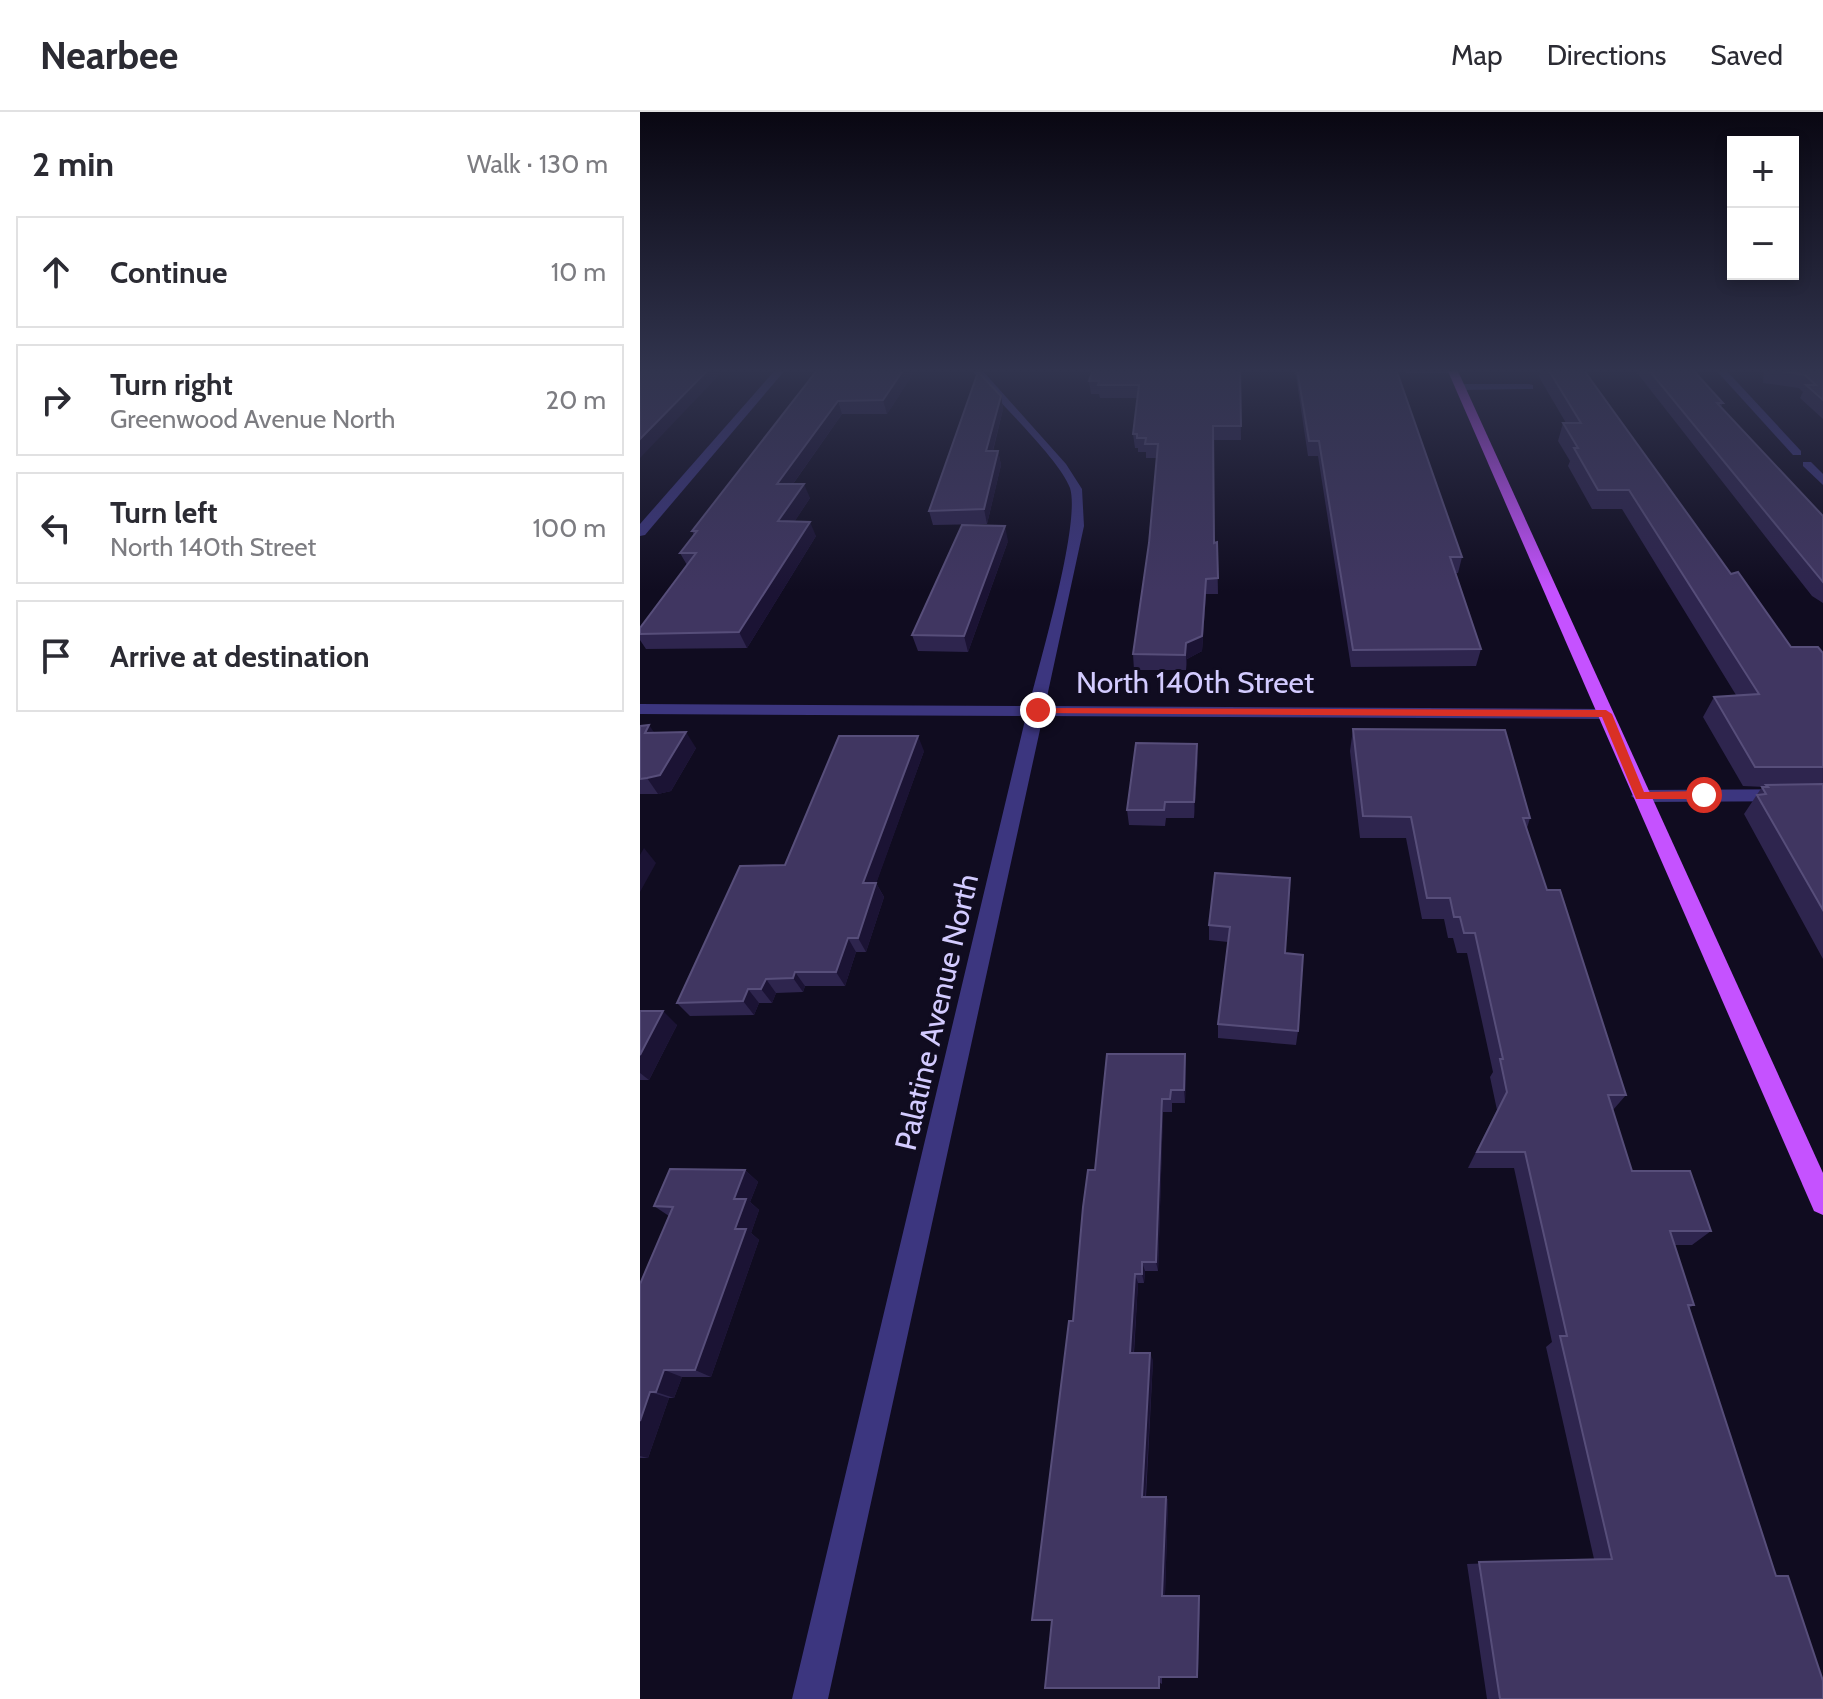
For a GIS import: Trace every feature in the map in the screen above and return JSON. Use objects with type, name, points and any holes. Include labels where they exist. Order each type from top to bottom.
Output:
[{"type":"main road","points":[[1485,443],[1823,1202]]},
{"type":"street","points":[[640,532],[717,443]]},
{"type":"street","name":"Palatine Avenue North","points":[[810,1699],[1078,526],[1076,489],[1062,466],[1042,443]]},
{"type":"street","points":[[1788,443],[1797,453]]},
{"type":"street","points":[[1807,464],[1823,481]]},
{"type":"street","name":"North 140th Street","points":[[640,709],[1606,714]]},
{"type":"street","points":[[1640,796],[1823,795]]},
{"type":"building","points":[[760,443],[807,443],[777,484],[804,484],[778,521],[810,522],[739,632],[640,634],[640,628],[696,553],[680,553],[697,531],[692,531]]},
{"type":"building","points":[[953,443],[988,443],[986,451],[998,451],[984,509],[929,511]]},
{"type":"building","points":[[1213,443],[1214,543],[1217,542],[1218,578],[1206,579],[1202,636],[1186,643],[1185,655],[1133,654],[1149,543],[1158,444],[1145,444]]},
{"type":"building","points":[[1319,443],[1422,443],[1462,557],[1450,557],[1481,649],[1353,650]]},
{"type":"building","points":[[1575,443],[1636,443],[1731,574],[1738,572],[1791,647],[1818,647],[1823,653],[1823,767],[1755,767],[1714,697],[1759,694],[1629,490],[1598,490],[1574,448],[1578,448]]},
{"type":"building","points":[[1709,443],[1755,443],[1823,516],[1823,582]]},
{"type":"building","points":[[962,525],[1005,526],[964,636],[912,635]]},
{"type":"building","points":[[649,725],[645,733],[686,732],[660,775],[640,779],[640,726]]},
{"type":"building","points":[[1353,729],[1505,730],[1530,818],[1523,818],[1547,890],[1560,890],[1626,1095],[1608,1095],[1632,1171],[1690,1171],[1711,1231],[1670,1231],[1694,1305],[1688,1305],[1776,1576],[1788,1576],[1823,1681],[1823,1699],[1500,1699],[1479,1562],[1612,1559],[1560,1336],[1567,1336],[1525,1152],[1477,1152],[1507,1092],[1500,1059],[1503,1059],[1475,933],[1464,933],[1460,917],[1454,917],[1450,898],[1427,898],[1411,817],[1363,816]]},
{"type":"building","points":[[839,736],[918,736],[863,883],[876,883],[858,938],[848,938],[836,972],[795,972],[793,978],[766,979],[761,989],[748,989],[743,1001],[677,1003],[740,866],[785,865]]},
{"type":"building","points":[[1136,743],[1197,744],[1194,802],[1165,802],[1164,810],[1127,810]]},
{"type":"building","points":[[1823,784],[1823,910],[1757,795],[1766,794],[1762,787],[1768,787],[1766,785]]},
{"type":"building","points":[[1215,873],[1290,878],[1285,953],[1303,955],[1298,1031],[1218,1024],[1230,927],[1209,925]]},
{"type":"building","points":[[640,1011],[663,1011],[640,1055]]},
{"type":"building","points":[[1107,1054],[1185,1054],[1184,1090],[1171,1090],[1170,1099],[1162,1099],[1156,1262],[1142,1262],[1142,1274],[1135,1274],[1130,1353],[1150,1353],[1142,1497],[1166,1497],[1162,1596],[1199,1596],[1197,1677],[1159,1677],[1159,1688],[1045,1688],[1052,1620],[1032,1620],[1069,1321],[1073,1321],[1083,1207],[1088,1170],[1095,1170]]},
{"type":"building","points":[[670,1169],[745,1170],[734,1199],[746,1199],[735,1229],[746,1229],[695,1370],[664,1370],[656,1392],[650,1392],[640,1421],[640,1284],[673,1207],[654,1206]]},
{"type":"route","points":[[1038,710],[1606,714],[1640,796],[1704,795]]}]
